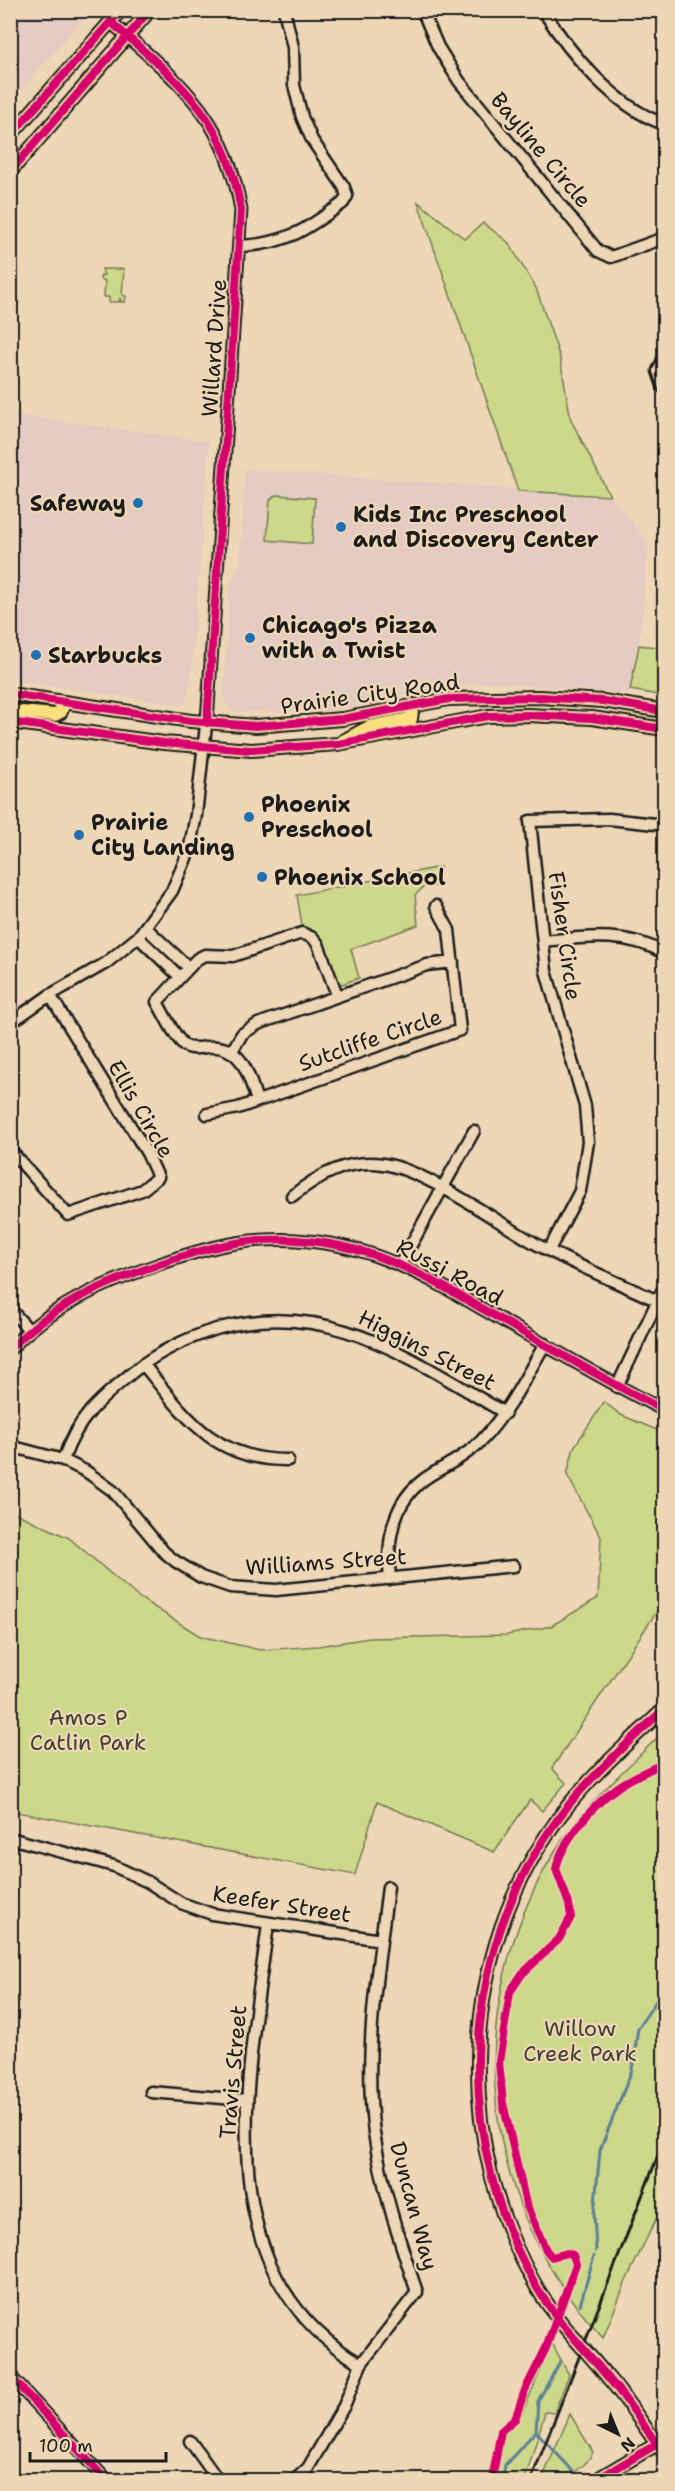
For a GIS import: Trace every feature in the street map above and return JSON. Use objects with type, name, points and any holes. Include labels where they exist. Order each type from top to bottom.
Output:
[{"type":"main road","points":[[10,136],[122,10]]},
{"type":"main road","points":[[10,172],[150,10]]},
{"type":"main road","name":"Prairie City Road","points":[[10,694],[207,723],[256,726],[342,719],[449,699],[540,696],[603,701],[664,711]]},
{"type":"main road","points":[[10,711],[54,715],[61,712],[64,702]]},
{"type":"main road","points":[[339,744],[369,727],[411,719],[413,705]]},
{"type":"main road","name":"Prairie City Road","points":[[10,722],[205,748],[283,749],[339,744],[488,717],[527,715],[592,718],[664,729]]},
{"type":"main road","points":[[598,2479],[662,2445],[552,2311],[513,2239],[488,2164],[478,2105],[484,1990],[494,1950],[508,1910],[525,1871],[547,1834],[586,1783],[664,1709]]},
{"type":"street","points":[[240,246],[271,244],[296,236],[343,203],[347,196],[345,187],[312,140],[302,117],[294,85],[293,47],[284,10]]},
{"type":"street","name":"Bayline Circle","points":[[422,10],[438,47],[459,81],[598,251],[611,257],[664,238]]},
{"type":"street","points":[[543,10],[557,31],[620,101],[648,118],[664,124]]},
{"type":"street","name":"Willard Drive","points":[[10,1023],[106,963],[146,928],[172,891],[189,851],[205,748],[241,210],[236,182],[227,154],[210,121],[174,77],[111,23]]},
{"type":"street","points":[[664,358],[658,371],[664,388]]},
{"type":"street","name":"Fisher Circle","points":[[549,1250],[580,1191],[588,1142],[585,1106],[551,996],[530,821],[609,819],[664,825]]},
{"type":"street","points":[[232,1051],[238,1039],[252,1026],[427,965],[453,962],[447,923],[436,906]]},
{"type":"street","points":[[146,928],[189,968]]},
{"type":"street","points":[[207,1114],[257,1101],[245,1067],[232,1051],[219,1046],[195,1049],[185,1045],[157,1002],[189,968],[205,955],[229,957],[302,933],[318,944],[337,995]]},
{"type":"street","points":[[543,941],[614,936],[644,943],[664,953]]},
{"type":"street","points":[[138,937],[180,977]]},
{"type":"street","name":"Sutcliffe Circle","points":[[257,1101],[460,1030],[453,962]]},
{"type":"street","name":"Ellis Circle","points":[[10,1150],[68,1215],[142,1190],[158,1177],[142,1144],[50,996]]},
{"type":"street","points":[[401,1263],[474,1131]]},
{"type":"street","points":[[292,1196],[329,1171],[371,1163],[412,1172],[549,1250],[661,1302]]},
{"type":"street","name":"Russi Road","points":[[10,1349],[49,1314],[115,1280],[183,1256],[232,1244],[272,1240],[321,1243],[368,1252],[401,1263],[617,1387],[664,1410]]},
{"type":"street","points":[[617,1387],[661,1302],[664,1287]]},
{"type":"street","points":[[10,1309],[29,1330]]},
{"type":"street","name":"Higgins Street","points":[[63,1460],[72,1436],[88,1411],[143,1364],[178,1343],[231,1325],[277,1320],[316,1322],[375,1340],[505,1413]]},
{"type":"street","points":[[390,1579],[388,1539],[403,1502],[420,1482],[479,1443],[505,1413],[545,1344]]},
{"type":"street","points":[[143,1364],[190,1421],[215,1442],[251,1457],[288,1460]]},
{"type":"street","name":"Williams Street","points":[[10,1446],[63,1460],[87,1472],[113,1491],[164,1552],[175,1561],[216,1583],[260,1591],[514,1566]]},
{"type":"street","name":"Keefer Street","points":[[10,1838],[130,1872],[195,1909],[268,1924],[381,1940]]},
{"type":"street","points":[[381,1940],[388,1887]]},
{"type":"street","name":"Travis Street","points":[[268,1924],[246,2100],[249,2191],[271,2264],[282,2285],[313,2327],[361,2364]]},
{"type":"street","name":"Duncan Way","points":[[295,2481],[308,2468],[344,2406],[361,2364],[417,2292],[390,2212],[374,2131],[370,2059],[381,1940]]},
{"type":"street","points":[[151,2092],[246,2100]]},
{"type":"street","points":[[10,2376],[106,2481]]},
{"type":"street","points":[[190,2441],[218,2481]]},
{"type":"shaded area","points":[[10,11],[91,11],[11,101]]},
{"type":"shaded area","points":[[10,414],[209,441],[191,677],[186,701],[181,705],[11,680]]},
{"type":"shaded area","points":[[245,469],[610,496],[649,543],[639,645],[630,694],[492,682],[431,689],[378,703],[331,711],[237,712],[230,709],[223,698],[230,582],[240,566]]},
{"type":"green space","points":[[418,202],[465,239],[483,223],[508,242],[536,288],[560,358],[571,420],[610,496],[518,491]]},
{"type":"green space","points":[[102,269],[124,269],[122,295],[126,296],[125,302],[121,302],[120,298],[119,302],[109,302],[109,297],[104,297],[105,281],[100,279],[101,275],[104,275]]},
{"type":"green space","points":[[276,495],[315,498],[312,544],[267,540],[270,500]]},
{"type":"green space","points":[[639,645],[664,648],[664,696],[630,690]]},
{"type":"green space","points":[[440,867],[437,886],[425,886],[415,895],[418,925],[351,949],[359,978],[336,986],[310,931],[302,925],[297,895]]},
{"type":"green space","name":"Amos P Catlin Park","points":[[604,1402],[621,1415],[664,1433],[664,1601],[552,1768],[566,1783],[542,1811],[530,1800],[494,1852],[377,1802],[355,1875],[11,1811],[11,1511],[69,1538],[138,1597],[200,1636],[260,1650],[318,1646],[370,1638],[507,1635],[551,1626],[598,1598],[601,1537],[567,1475],[574,1447]]},
{"type":"green space","name":"Willow Creek Park","points":[[664,1731],[664,2211],[660,2211],[626,2281],[603,2338],[561,2285],[529,2227],[508,2166],[496,2103],[495,2039],[504,1975],[524,1912],[555,1851],[592,1803]]},
{"type":"green space","points":[[552,2343],[569,2375],[554,2413],[545,2412],[525,2480],[496,2480],[497,2459],[502,2437],[521,2416]]},
{"type":"green space","points":[[570,2414],[593,2452],[584,2464],[571,2474],[557,2480],[549,2480],[543,2477]]},
{"type":"waterway","points":[[596,2251],[594,2214],[600,2150],[632,2070],[638,2028],[664,1989]]},
{"type":"waterway","points":[[580,2305],[594,2256]]},
{"type":"waterway","points":[[503,2480],[505,2465],[536,2431],[538,2401],[560,2362]]},
{"type":"waterway","points":[[536,2431],[581,2480]]},
{"type":"railway","points":[[531,2480],[664,2140]]},
{"type":"cycle path","points":[[10,136],[121,10]]},
{"type":"cycle path","points":[[10,172],[150,10]]},
{"type":"cycle path","points":[[112,23],[178,83],[196,103],[224,149],[234,177],[241,210],[207,723]]},
{"type":"cycle path","points":[[10,694],[191,721],[256,726],[342,719],[449,699],[540,697],[603,701],[664,711]]},
{"type":"cycle path","points":[[10,722],[164,743],[251,750],[338,744],[488,716],[592,718],[664,729]]},
{"type":"cycle path","points":[[10,1349],[25,1334],[59,1309],[134,1273],[222,1246],[250,1241],[299,1240],[362,1251],[419,1274],[664,1410]]},
{"type":"cycle path","points":[[664,1709],[584,1787],[560,1816],[526,1870],[501,1928],[485,1988],[478,2051],[480,2113],[491,2175],[511,2234],[547,2303],[617,2389],[664,2453]]},
{"type":"cycle path","points":[[492,2480],[501,2431],[515,2419],[525,2390],[546,2348],[576,2264],[573,2255],[567,2253],[552,2257],[546,2250],[526,2204],[503,2103],[499,2062],[510,1992],[522,1974],[559,1939],[571,1917],[569,1904],[556,1869],[559,1858],[572,1835],[589,1813],[609,1794],[629,1780],[664,1763]]},
{"type":"cycle path","points":[[10,2376],[106,2480]]},
{"type":"cycle path","points":[[596,2480],[664,2440]]},
{"type":"place","name":"Safeway","points":[[138,503]]},
{"type":"place","name":"Kids Inc Preschool and Discovery Center","points":[[341,527]]},
{"type":"place","name":"Chicago's Pizza with a Twist","points":[[250,638]]},
{"type":"place","name":"Starbucks","points":[[36,655]]},
{"type":"place","name":"Phoenix Preschool","points":[[249,817]]},
{"type":"place","name":"Prairie City Landing","points":[[79,835]]},
{"type":"place","name":"Phoenix School","points":[[262,877]]}]
